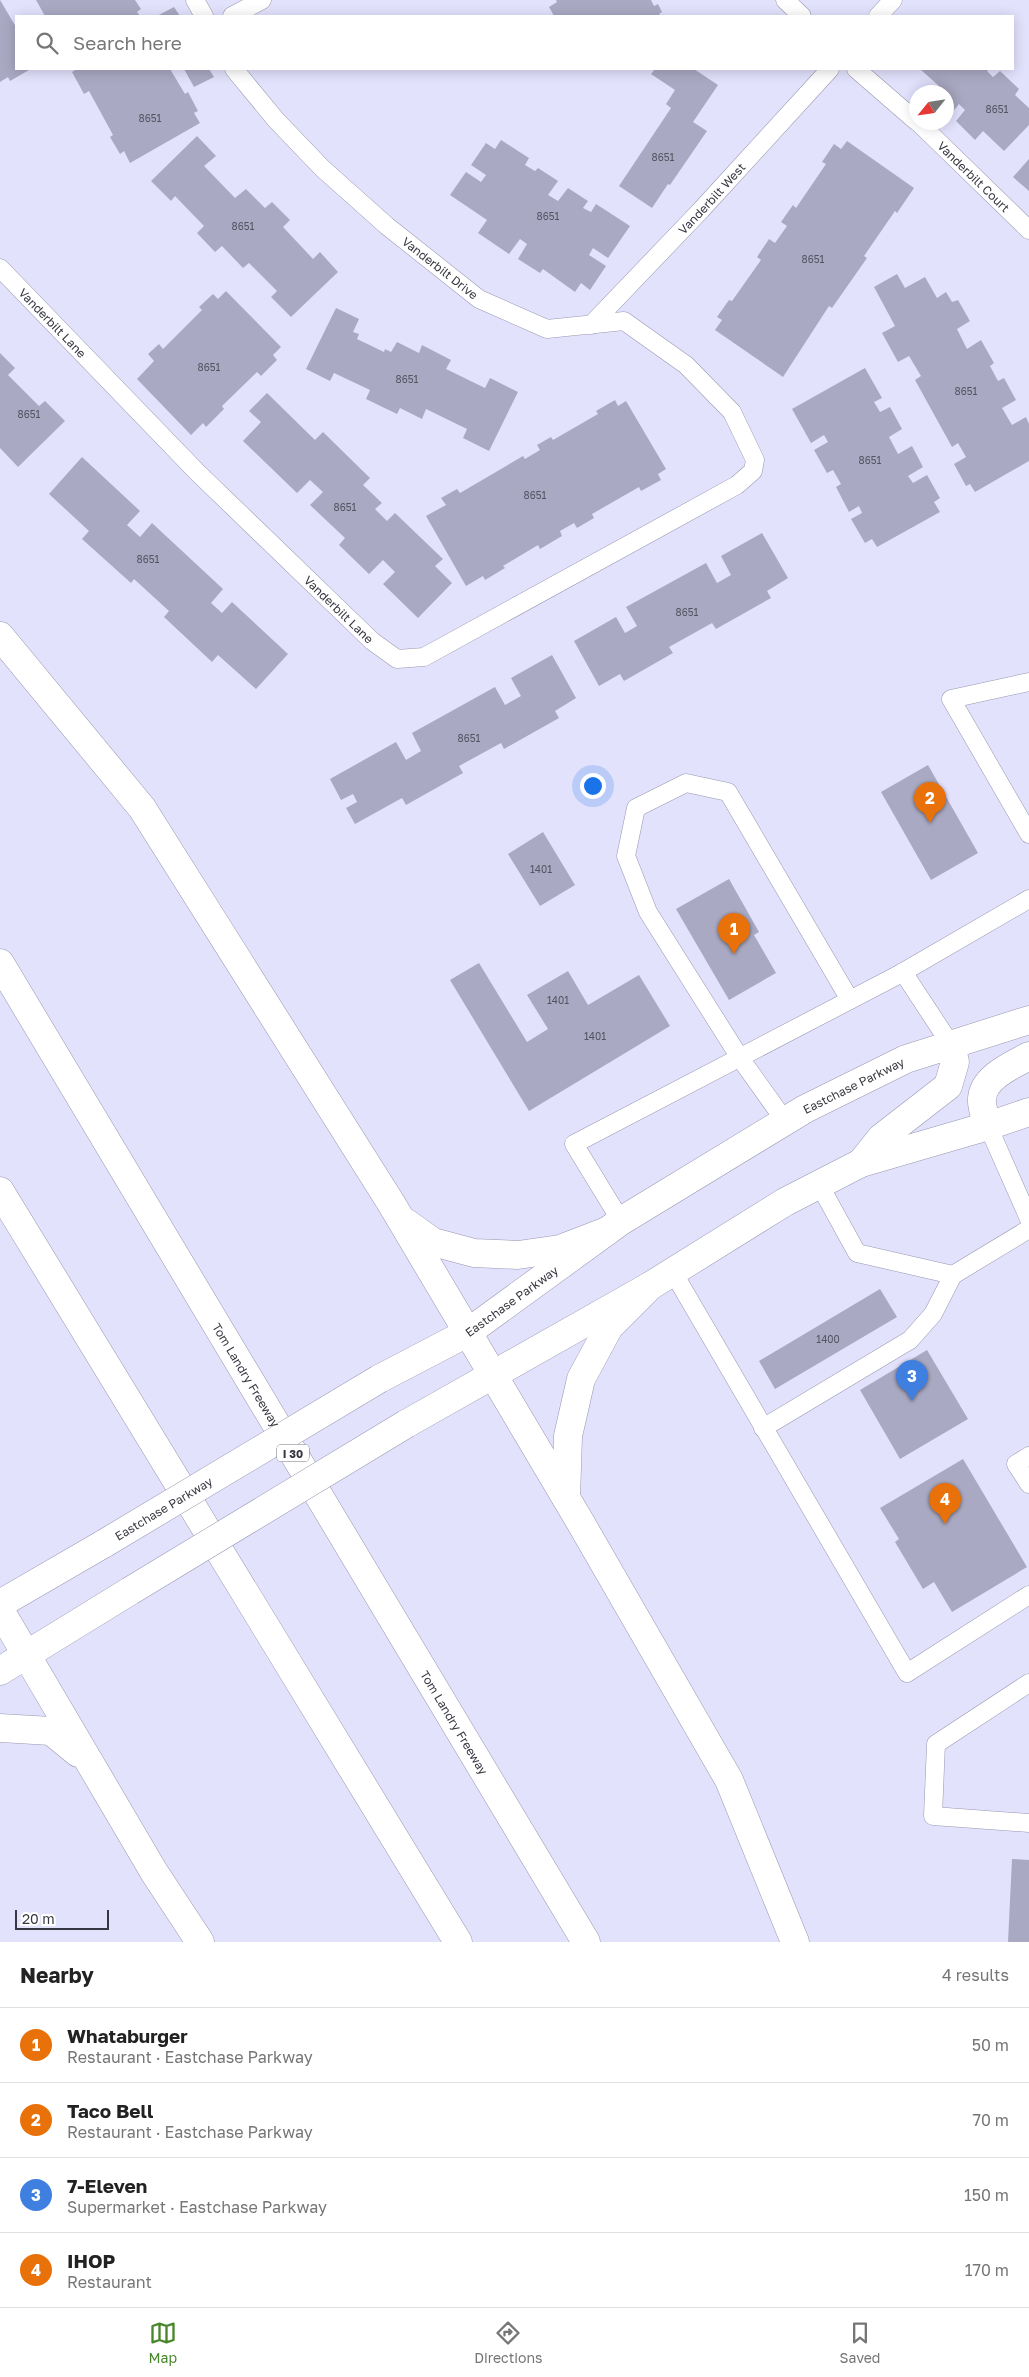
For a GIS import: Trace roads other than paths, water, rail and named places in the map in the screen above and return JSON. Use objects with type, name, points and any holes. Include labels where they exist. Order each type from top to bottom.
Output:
[{"type":"main road","points":[[0,636],[142,808],[398,1217],[566,1498],[729,1780],[795,1942]]},
{"type":"main road","name":"Tom Landry Freeway","points":[[0,963],[586,1942]]},
{"type":"main road","name":"Eastchase Parkway","points":[[0,1604],[106,1543],[379,1379],[467,1333],[614,1226],[785,1121],[906,1059],[1029,1020]]},
{"type":"main road","points":[[860,1163],[881,1138],[948,1086],[955,1062],[951,1045]]},
{"type":"main road","points":[[988,1126],[982,1099],[988,1084],[1004,1070],[1029,1056]]},
{"type":"main road","points":[[0,1671],[406,1424],[650,1286],[785,1202],[860,1163],[988,1126],[1029,1112]]},
{"type":"main road","points":[[0,1190],[458,1942]]},
{"type":"main road","points":[[398,1217],[433,1242],[474,1253],[518,1255],[560,1249],[614,1226]]},
{"type":"main road","points":[[566,1498],[568,1436],[581,1379],[609,1328],[650,1286]]},
{"type":"main road","points":[[0,1610],[154,1872],[200,1942]]},
{"type":"main road","points":[[0,1728],[51,1731],[88,1761]]},
{"type":"lane","points":[[195,0],[203,15]]},
{"type":"lane","points":[[234,15],[262,0]]},
{"type":"lane","points":[[786,0],[801,15]]},
{"type":"lane","points":[[879,15],[893,0]]},
{"type":"lane","name":"Vanderbilt Drive","points":[[235,70],[276,120],[322,168],[387,226],[479,299],[547,329],[624,321],[686,364],[732,412],[755,460],[753,471]]},
{"type":"lane","name":"Vanderbilt West","points":[[591,325],[702,210],[829,70]]},
{"type":"lane","name":"Vanderbilt Court","points":[[857,70],[909,115]]},
{"type":"lane","name":"Vanderbilt Court","points":[[925,130],[1029,230]]},
{"type":"lane","name":"Vanderbilt Lane","points":[[0,268],[197,472],[372,641],[397,659],[424,657],[737,485],[753,471]]},
{"type":"lane","points":[[1029,682],[951,699],[1029,834]]},
{"type":"lane","points":[[785,1121],[740,1058],[648,912],[626,856],[636,808],[686,783],[728,792],[850,1000]]},
{"type":"lane","points":[[614,1226],[574,1144],[903,972],[1029,899]]},
{"type":"lane","points":[[903,972],[951,1045]]},
{"type":"lane","points":[[988,1126],[1029,1219]]},
{"type":"lane","points":[[819,1184],[857,1253],[952,1275]]},
{"type":"lane","points":[[762,1428],[910,1340],[933,1314],[952,1275],[1029,1229]]},
{"type":"lane","points":[[673,1272],[762,1428],[907,1673],[1029,1595]]},
{"type":"lane","points":[[1029,1456],[1016,1464],[1029,1484]]},
{"type":"lane","points":[[1029,1683],[936,1744],[933,1816],[1029,1823]]},
{"type":"place","name":"Taco Bell","points":[[930,823]]},
{"type":"place","name":"Whataburger","points":[[734,954]]},
{"type":"place","name":"7-Eleven","points":[[912,1401]]},
{"type":"place","name":"IHOP","points":[[945,1524]]}]
